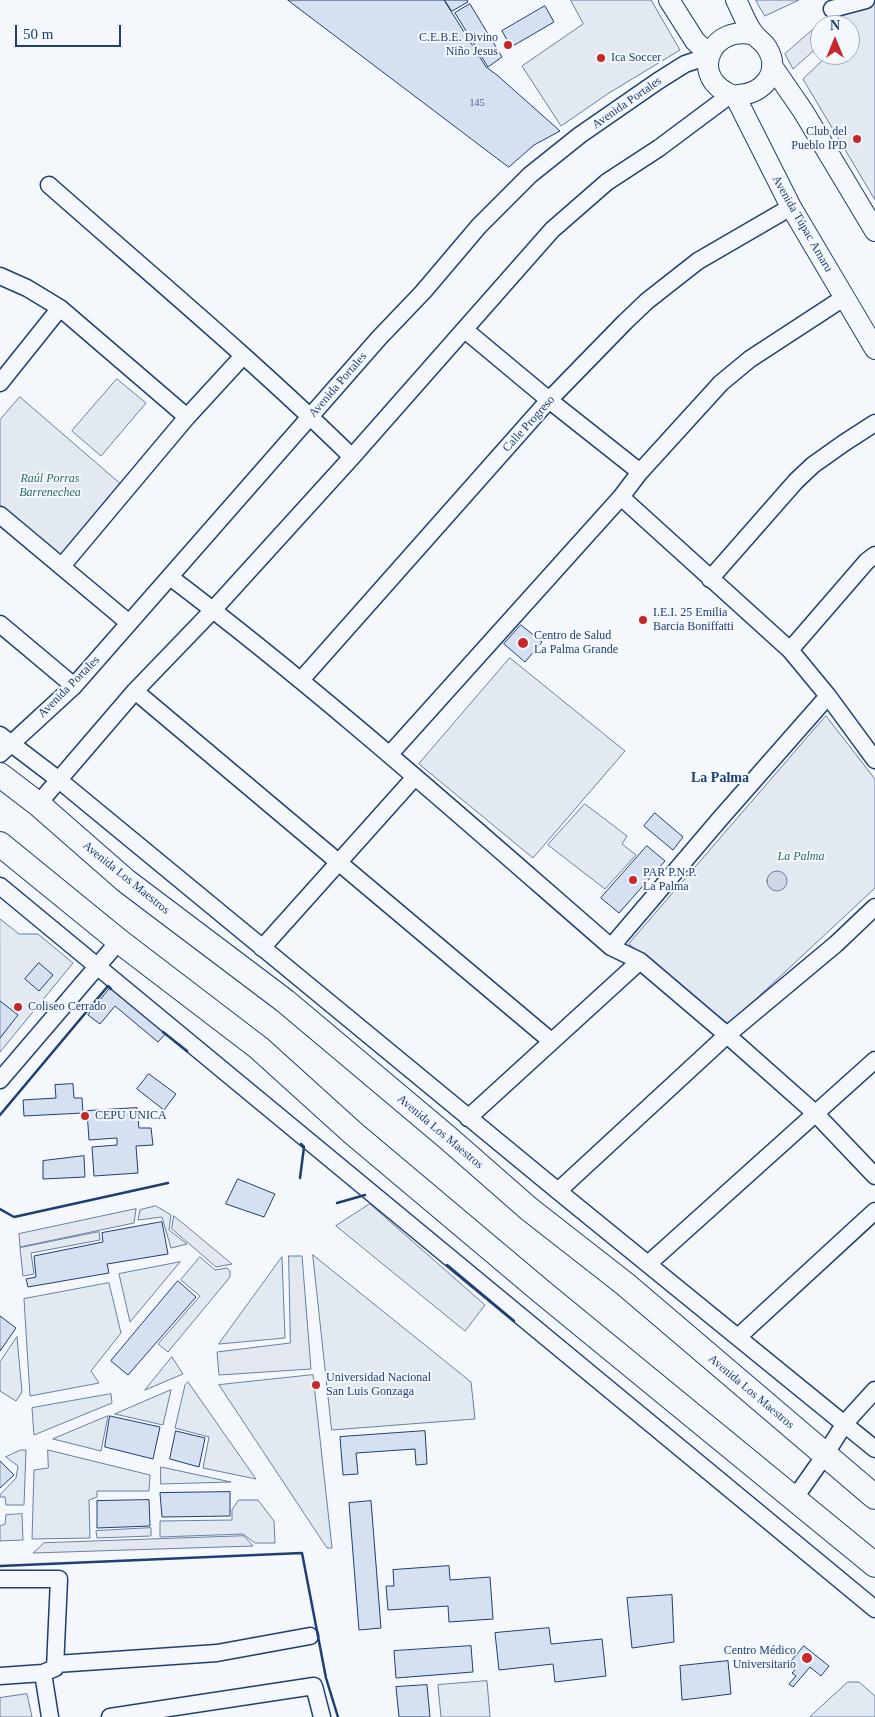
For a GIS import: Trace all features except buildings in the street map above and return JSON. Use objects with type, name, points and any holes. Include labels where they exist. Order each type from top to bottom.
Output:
[{"type":"highway","name":"Avenida Los Maestros","points":[[0,775],[38,804],[126,881],[285,1002],[448,1138],[529,1209],[625,1284],[875,1497]]},
{"type":"highway","points":[[0,844],[119,941],[259,1048],[353,1133],[542,1292],[875,1565]]},
{"type":"main road","points":[[669,0],[695,41],[710,56]]},
{"type":"main road","points":[[736,0],[754,36]]},
{"type":"main road","points":[[734,33],[754,36],[768,48],[772,66],[770,75],[766,83],[759,90],[750,94],[733,95],[720,88],[714,82],[708,65],[710,56],[716,43],[724,37],[734,33]]},
{"type":"main road","points":[[772,66],[803,111],[875,231]]},
{"type":"main road","name":"Avenida Túpac Amaru","points":[[733,95],[791,207],[875,349]]},
{"type":"street","points":[[832,9],[866,0]]},
{"type":"street","name":"Avenida Portales","points":[[4,744],[74,686],[379,338],[423,292],[480,226],[530,175],[580,135],[658,81],[684,64],[710,56]]},
{"type":"street","points":[[38,804],[135,691],[213,610],[352,457],[552,230],[607,182],[659,148],[733,95]]},
{"type":"street","points":[[49,185],[311,417],[352,457]]},
{"type":"street","name":"Calle Progreso","points":[[301,680],[549,400],[625,322],[660,290],[698,261],[791,207]]},
{"type":"street","points":[[0,276],[27,288],[60,308],[187,417]]},
{"type":"street","points":[[390,754],[721,383],[750,359],[844,297]]},
{"type":"street","points":[[0,383],[60,308]]},
{"type":"street","points":[[465,330],[640,472]]},
{"type":"street","points":[[62,566],[187,417],[243,356]]},
{"type":"street","points":[[710,579],[796,481],[812,466],[875,424]]},
{"type":"street","points":[[621,497],[790,650],[828,696],[875,760]]},
{"type":"street","points":[[0,515],[129,623]]},
{"type":"street","points":[[790,650],[872,562]]},
{"type":"street","points":[[170,577],[301,680],[390,754],[610,947],[640,961],[815,1113],[875,1176]]},
{"type":"street","points":[[0,624],[74,686]]},
{"type":"street","points":[[135,691],[551,1042]]},
{"type":"street","points":[[610,947],[828,696]]},
{"type":"street","points":[[4,744],[59,780],[468,1118],[875,1449]]},
{"type":"street","points":[[262,948],[415,777]]},
{"type":"street","points":[[0,886],[875,1609]]},
{"type":"street","points":[[558,1191],[727,1035],[836,944],[875,907]]},
{"type":"street","points":[[0,1080],[119,941]]},
{"type":"street","points":[[468,1118],[640,961]]},
{"type":"street","points":[[648,1264],[875,1060]]},
{"type":"street","points":[[738,1337],[875,1212]]},
{"type":"street","points":[[794,1499],[844,1422],[875,1390]]},
{"type":"street","points":[[0,1579],[59,1579],[50,1669],[50,1717]]},
{"type":"street","points":[[0,1676],[50,1669],[217,1653],[310,1636]]},
{"type":"street","points":[[110,1717],[314,1686],[322,1717]]},
{"type":"green space","name":"Ica Soccer","points":[[571,0],[651,0],[680,50],[609,93],[561,126],[522,66],[583,24]]},
{"type":"green space","name":"Club del Pueblo IPD","points":[[832,0],[875,0],[875,200],[803,79],[818,65],[860,65],[860,15],[841,15]]},
{"type":"green space","name":"Raúl Porras Barrenechea","points":[[117,379],[146,403],[101,456],[72,431]]},
{"type":"green space","name":"Raúl Porras Barrenechea","points":[[20,397],[123,486],[60,558],[0,506],[0,420]]},
{"type":"green space","points":[[510,658],[625,751],[533,858],[419,764]]},
{"type":"green space","name":"La Palma","points":[[826,716],[875,779],[875,888],[728,1025],[629,944]]},
{"type":"green space","points":[[585,804],[627,836],[622,844],[636,855],[605,889],[548,845]]},
{"type":"green space","name":"Coliseo Cerrado","points":[[0,919],[19,934],[38,934],[73,963],[0,1052]]},
{"type":"green space","points":[[370,1204],[485,1305],[465,1331],[336,1226]]},
{"type":"green space","points":[[156,1206],[171,1215],[169,1230],[187,1244],[171,1248],[162,1217],[138,1220],[140,1210]]},
{"type":"green space","points":[[99,1232],[100,1240],[31,1253],[34,1274],[23,1276],[20,1248]]},
{"type":"green space","points":[[313,1255],[471,1382],[475,1419],[332,1430]]},
{"type":"green space","points":[[200,1257],[215,1270],[227,1268],[230,1271],[230,1277],[168,1352],[158,1344],[200,1296],[181,1280]]},
{"type":"green space","points":[[282,1257],[285,1338],[219,1344]]},
{"type":"green space","points":[[180,1262],[130,1322],[119,1274]]},
{"type":"green space","points":[[109,1283],[121,1333],[91,1371],[99,1383],[30,1396],[24,1299]]},
{"type":"green space","points":[[17,1337],[22,1392],[16,1401],[0,1391],[0,1362]]},
{"type":"green space","points":[[172,1357],[183,1374],[145,1390]]},
{"type":"green space","points":[[313,1375],[332,1548],[327,1548],[219,1385]]},
{"type":"green space","points":[[188,1382],[256,1479],[203,1468],[209,1437],[175,1428],[185,1385]]},
{"type":"green space","points":[[171,1390],[163,1425],[115,1414]]},
{"type":"green space","points":[[111,1394],[112,1403],[34,1435],[32,1408]]},
{"type":"green space","points":[[108,1416],[101,1451],[53,1439]]},
{"type":"green space","points":[[21,1450],[26,1450],[24,1505],[6,1505],[5,1497],[0,1497],[0,1495],[16,1478],[18,1466],[6,1457]]},
{"type":"green space","points":[[48,1450],[150,1475],[149,1491],[97,1491],[97,1497],[89,1500],[90,1538],[32,1539],[34,1470],[48,1468]]},
{"type":"green space","points":[[161,1467],[231,1482],[161,1484]]},
{"type":"green space","points":[[239,1500],[258,1500],[274,1521],[275,1543],[255,1543],[243,1534],[160,1537],[160,1521],[232,1520],[232,1510]]},
{"type":"green space","points":[[22,1514],[23,1540],[0,1541],[0,1526],[5,1524],[6,1515]]},
{"type":"green space","points":[[151,1528],[151,1536],[97,1538],[96,1531]]},
{"type":"green space","points":[[487,1681],[490,1717],[441,1717],[438,1685]]},
{"type":"green space","points":[[848,1682],[859,1682],[875,1696],[875,1717],[810,1717]]},
{"type":"green space","points":[[27,1694],[32,1717],[0,1717],[0,1698]]},
{"type":"shaded area","points":[[756,0],[799,0],[765,16]]},
{"type":"shaded area","points":[[810,32],[810,54],[793,69],[785,54]]},
{"type":"shaded area","points":[[777,871],[784,874],[787,881],[784,888],[777,891],[770,888],[767,881],[770,874]]},
{"type":"shaded area","points":[[136,1209],[134,1223],[20,1247],[19,1234]]},
{"type":"shaded area","points":[[174,1216],[232,1264],[216,1267],[172,1229]]},
{"type":"shaded area","points":[[289,1256],[302,1256],[311,1369],[219,1375],[217,1352],[290,1343]]},
{"type":"shaded area","points":[[244,1536],[253,1546],[33,1553],[44,1543]]},
{"type":"wall","points":[[0,1115],[108,986],[111,989]]},
{"type":"wall","points":[[163,1032],[187,1051]]},
{"type":"wall","points":[[300,1178],[304,1147],[301,1144]]},
{"type":"wall","points":[[0,1209],[14,1217],[168,1183]]},
{"type":"wall","points":[[337,1203],[365,1195]]},
{"type":"wall","points":[[447,1265],[514,1321]]},
{"type":"wall","points":[[0,1566],[302,1553],[326,1678],[338,1717]]},
{"type":"place","name":"C.E.B.E. Divino Niño Jesus","points":[[508,45]]},
{"type":"place","name":"Ica Soccer","points":[[601,58]]},
{"type":"place","name":"Club del Pueblo IPD","points":[[857,139]]},
{"type":"place","name":"I.E.I. 25 Emilia Barcia Boniffatti","points":[[643,620]]},
{"type":"place","name":"Centro de Salud La Palma Grande","points":[[523,643]]},
{"type":"place","name":"PAR P.N.P. La Palma","points":[[633,880]]},
{"type":"place","name":"Coliseo Cerrado","points":[[18,1007]]},
{"type":"place","name":"CEPU UNICA","points":[[85,1116]]},
{"type":"place","name":"Universidad Nacional San Luis Gonzaga","points":[[316,1385]]},
{"type":"place","name":"Centro Médico Universitario","points":[[807,1658]]},
{"type":"district","name":"La Palma","points":[[720,778]]}]
